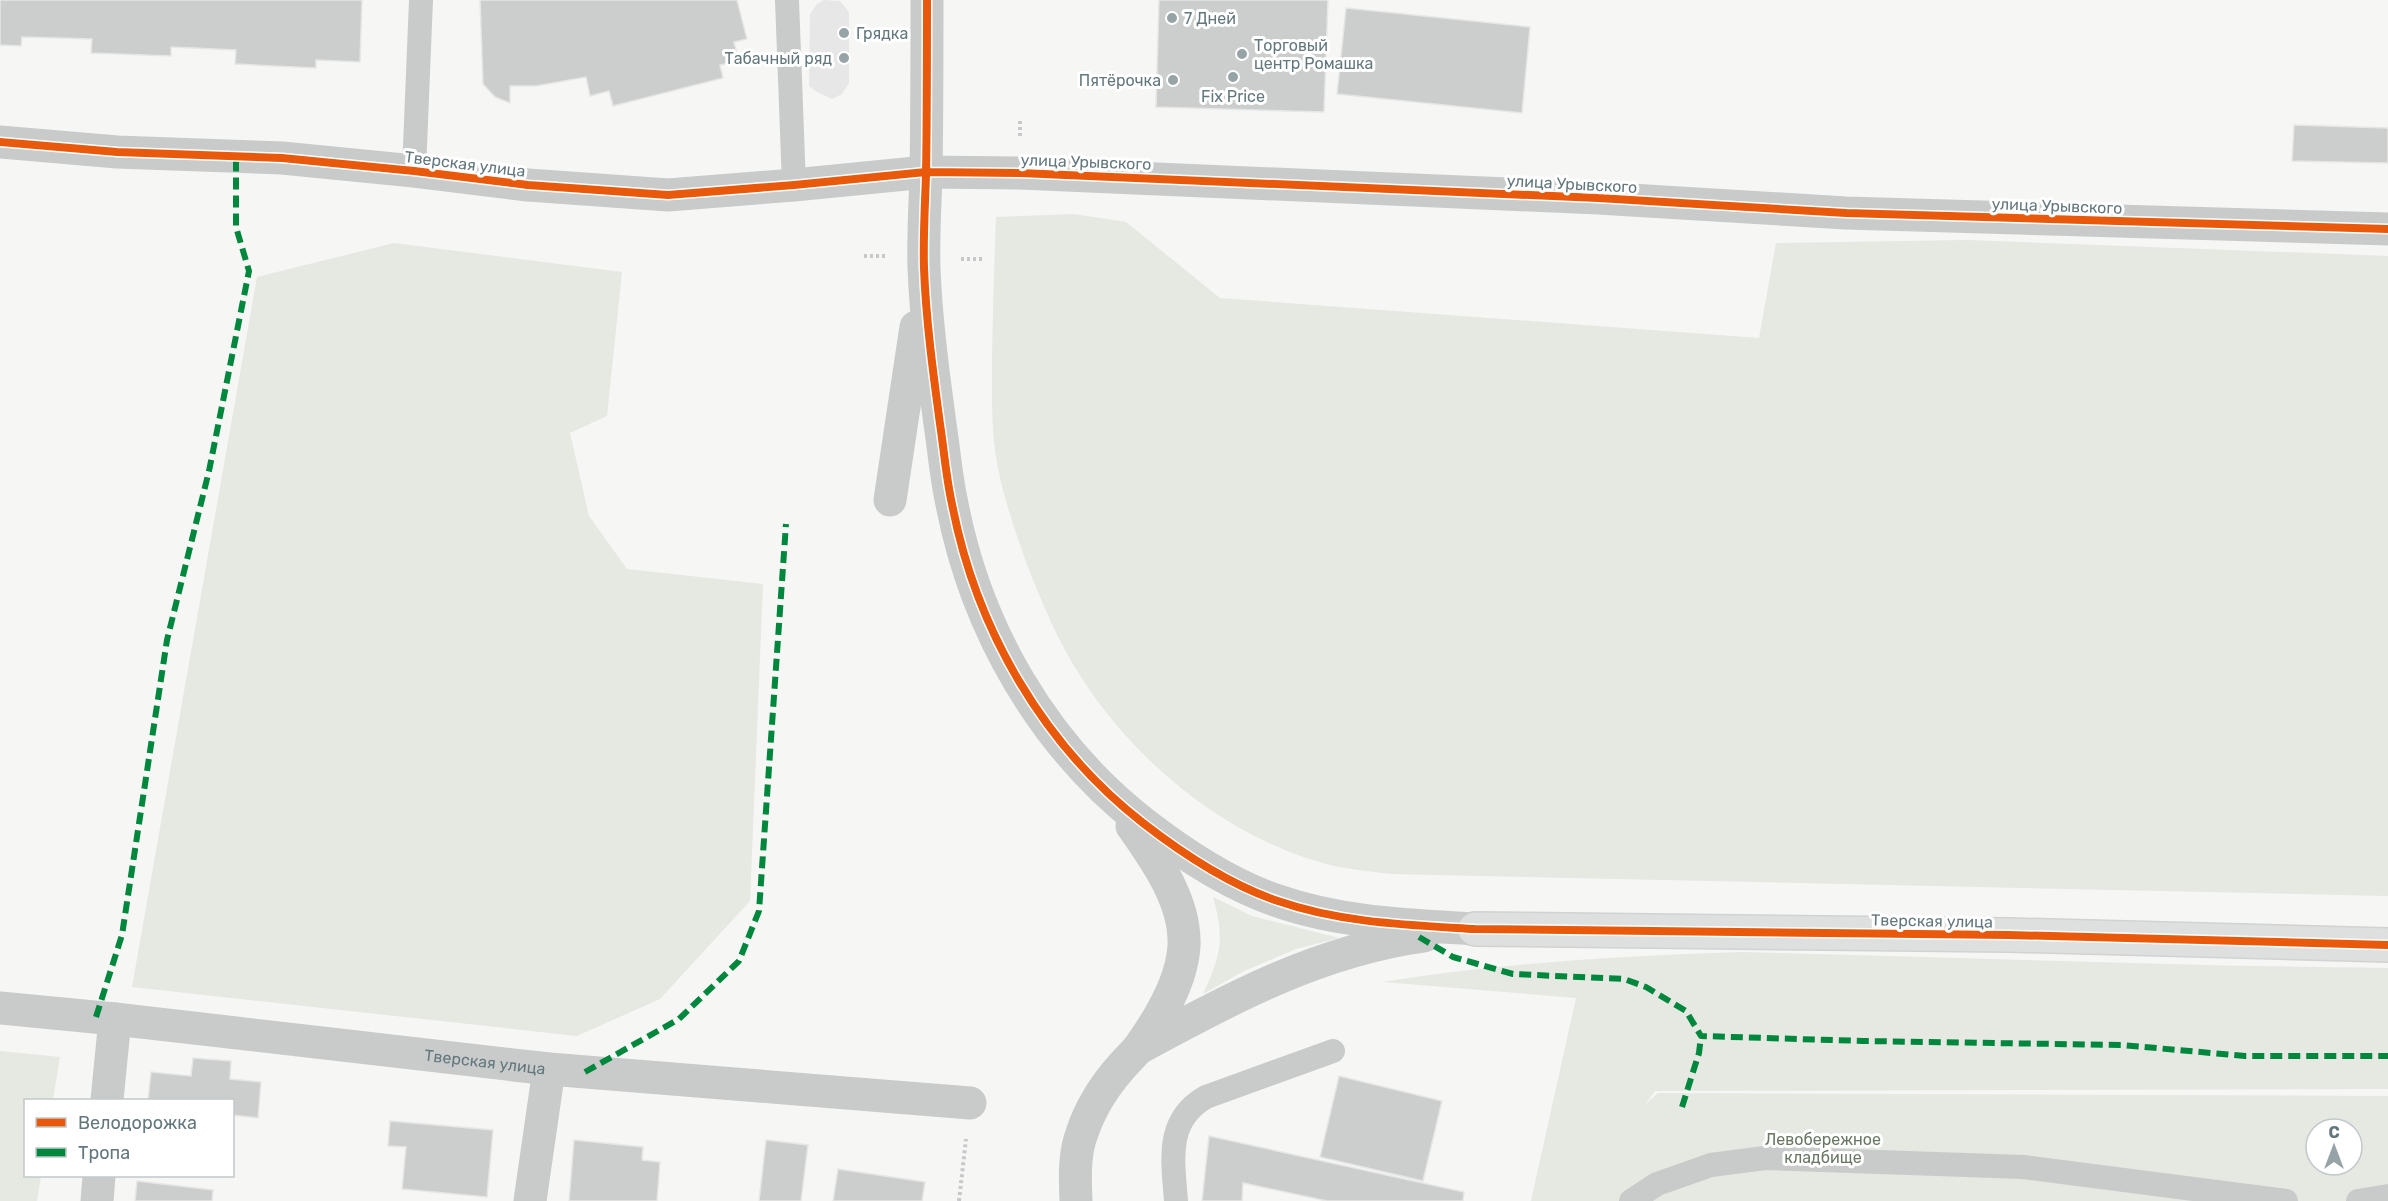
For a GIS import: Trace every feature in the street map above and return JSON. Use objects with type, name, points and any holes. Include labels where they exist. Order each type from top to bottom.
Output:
[{"type":"street","points":[[927,0],[924,272],[934,384],[951,503],[981,603],[1000,647],[1037,709],[1065,748],[1116,801],[1182,851],[1215,872],[1276,900],[1303,909],[1367,921],[1475,930]]},
{"type":"street","name":"Тверская улица","points":[[0,142],[117,152],[236,155],[414,171],[528,185],[668,195],[926,172]]},
{"type":"street","name":"улица Урывского","points":[[926,172],[1032,173],[1587,198],[1846,213],[2388,229]]},
{"type":"street","points":[[890,500],[924,272]]},
{"type":"street","points":[[1076,1201],[1075,1170],[1081,1134],[1099,1097],[1120,1068],[1140,1047],[1166,1003],[1180,973],[1184,945],[1181,920],[1173,895],[1157,861],[1116,801]]},
{"type":"street","name":"Тверская улица","points":[[1475,930],[2009,935],[2388,945]]},
{"type":"street","points":[[1140,1047],[1234,997],[1306,965],[1419,937],[1475,930]]},
{"type":"street","name":"Тверская улица","points":[[0,1008],[549,1069],[970,1103]]},
{"type":"street","points":[[107,1099],[115,1019]]},
{"type":"street","points":[[530,1201],[549,1069]]},
{"type":"street","points":[[97,1201],[99,1177]]},
{"type":"lane","points":[[414,171],[421,0]]},
{"type":"lane","points":[[787,0],[794,185]]},
{"type":"lane","points":[[1176,1201],[1174,1149],[1177,1132],[1184,1115],[1194,1104],[1206,1097],[1333,1051]]},
{"type":"lane","points":[[1630,1201],[1657,1184],[1711,1165],[1765,1158],[2023,1167],[2286,1201]]},
{"type":"lane","points":[[2358,1201],[2388,1196]]},
{"type":"path","points":[[959,1201],[970,1103]]},
{"type":"shaded area","points":[[824,0],[840,1],[849,12],[849,83],[842,94],[832,99],[809,86],[810,14],[817,4]]},
{"type":"green space","points":[[1074,214],[1126,222],[1220,298],[1759,338],[1776,243],[1968,240],[2388,256],[2388,896],[1391,874],[1319,862],[1284,850],[1250,833],[1217,814],[1156,767],[1105,711],[1074,666],[1052,623],[1026,562],[1005,497],[996,457],[992,408],[996,217]]},
{"type":"green space","points":[[394,243],[622,272],[607,416],[570,433],[589,516],[627,569],[763,584],[750,901],[660,999],[577,1036],[132,987],[257,277]]},
{"type":"green space","points":[[1213,897],[1252,916],[1339,938],[1296,949],[1244,971],[1203,994],[1214,968],[1219,947],[1219,924]]},
{"type":"green space","name":"Левобережное кладбище","points":[[1741,952],[2388,968],[2388,1089],[1655,1091],[1645,1105],[1658,1093],[2388,1096],[2388,1201],[1531,1201],[1576,998],[1383,982],[1516,965]]},
{"type":"green space","points":[[0,1051],[60,1057],[53,1099],[24,1099],[24,1177],[41,1177],[37,1201],[0,1201]]},
{"type":"building","points":[[0,0],[362,0],[360,62],[316,60],[316,68],[235,64],[236,50],[171,47],[171,56],[91,53],[92,39],[22,37],[21,46],[0,45]]},
{"type":"building","points":[[480,0],[737,0],[747,39],[734,42],[739,61],[720,65],[723,78],[613,106],[609,91],[590,96],[586,77],[536,86],[510,86],[510,103],[495,97],[483,84]]},
{"type":"building","name":"Торговый центр Ромашка","points":[[1159,0],[1328,0],[1324,112],[1156,107]]},
{"type":"building","points":[[1346,8],[1530,27],[1522,113],[1337,94]]},
{"type":"building","points":[[2294,125],[2388,128],[2388,163],[2292,161]]},
{"type":"building","points":[[193,1058],[231,1061],[230,1079],[261,1082],[258,1118],[234,1115],[234,1099],[148,1099],[151,1072],[191,1076]]},
{"type":"building","points":[[1339,1076],[1442,1101],[1423,1181],[1320,1157]]},
{"type":"building","points":[[390,1121],[493,1130],[487,1197],[402,1189],[406,1147],[388,1146]]},
{"type":"building","points":[[1209,1136],[1464,1192],[1463,1201],[1327,1201],[1243,1183],[1242,1201],[1202,1201]]},
{"type":"building","points":[[574,1140],[643,1147],[642,1160],[660,1162],[657,1201],[569,1201]]},
{"type":"building","points":[[766,1140],[808,1145],[801,1201],[759,1201]]},
{"type":"building","points":[[838,1169],[925,1182],[922,1201],[833,1201]]},
{"type":"building","points":[[137,1181],[213,1190],[212,1201],[135,1201]]},
{"type":"marked path","points":[[96,1017],[122,935],[167,640],[209,471],[249,271],[236,227],[236,155]]},
{"type":"marked path","points":[[585,1072],[679,1019],[739,961],[759,911],[786,524]]},
{"type":"marked path","points":[[1419,937],[1453,957],[1513,974],[1624,979],[1646,987],[1686,1011],[1701,1036],[2122,1045],[2245,1056],[2388,1056]]},
{"type":"marked path","points":[[1682,1107],[1699,1053],[1701,1036]]},
{"type":"cycle path","points":[[927,0],[925,288],[932,366],[947,474],[963,550],[978,596],[997,639],[1019,681],[1045,721],[1074,758],[1107,792],[1143,823],[1191,857],[1242,886],[1278,901],[1326,914],[1375,922],[1425,926],[1475,929],[2009,935],[2388,945]]},
{"type":"cycle path","points":[[0,142],[117,152],[282,158],[528,185],[668,195],[926,172],[1020,173],[1598,198],[1846,213],[2388,229]]},
{"type":"place","name":"7 Дней","points":[[1172,18]]},
{"type":"place","name":"Грядка","points":[[844,33]]},
{"type":"place","name":"Торговый центр Ромашка","points":[[1242,54]]},
{"type":"place","name":"Табачный ряд","points":[[844,58]]},
{"type":"place","name":"Fix Price","points":[[1233,77]]},
{"type":"place","name":"Пятёрочка","points":[[1173,80]]}]
